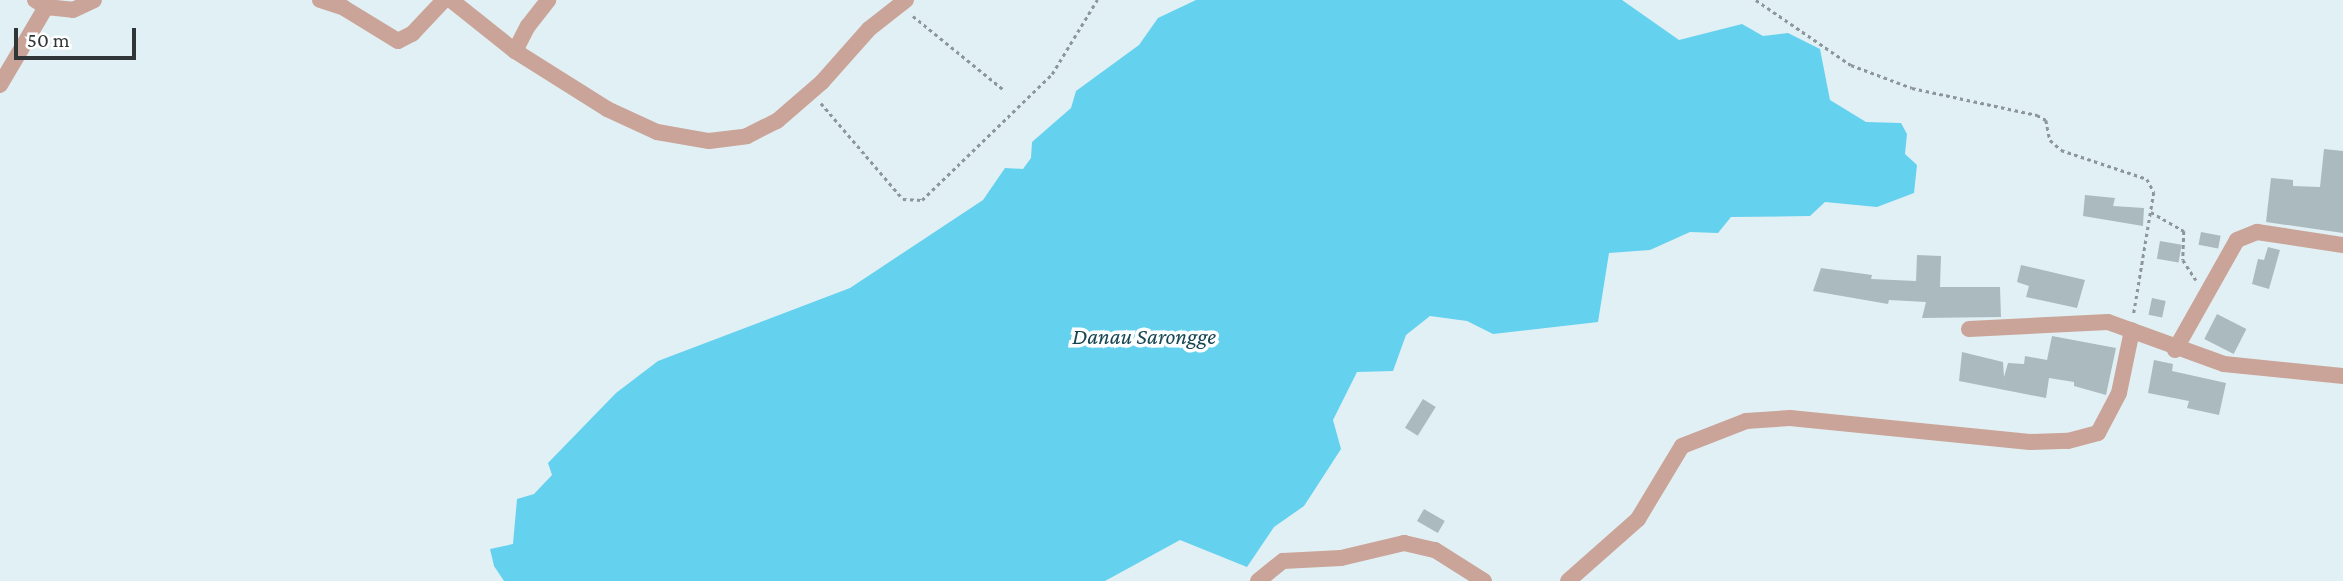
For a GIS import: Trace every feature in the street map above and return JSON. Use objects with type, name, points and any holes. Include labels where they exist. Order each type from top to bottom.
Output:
[{"type":"street","points":[[0,85],[41,3],[82,9],[94,0]]},
{"type":"street","points":[[320,0],[353,13],[398,41],[412,34],[444,0]]},
{"type":"street","points":[[451,0],[515,51],[607,109],[657,132],[709,141],[761,131],[811,92],[869,29],[903,3]]},
{"type":"street","points":[[515,51],[548,0]]},
{"type":"street","points":[[2175,350],[2237,240],[2257,232],[2343,244]]},
{"type":"street","points":[[1969,329],[2108,322],[2175,350],[2247,368],[2343,376]]},
{"type":"street","points":[[1568,581],[1639,519],[1682,446],[1746,421],[1790,418],[2030,442],[2068,442],[2098,433],[2119,393],[2132,330]]},
{"type":"street","points":[[1258,581],[1283,561],[1341,558],[1404,543],[1435,550],[1484,581]]},
{"type":"path","points":[[811,92],[902,199],[922,200],[1052,74],[1097,0]]},
{"type":"path","points":[[1756,0],[1851,65],[1886,79],[2042,117],[2048,123],[2050,140],[2061,150],[2147,179],[2154,192],[2132,330]]},
{"type":"path","points":[[903,3],[1004,90]]},
{"type":"path","points":[[2151,212],[2184,231],[2183,260],[2206,295]]},
{"type":"water","name":"Danau Sarongge","points":[[1196,0],[1622,0],[1679,40],[1742,24],[1763,36],[1788,33],[1820,49],[1830,100],[1866,122],[1901,123],[1907,134],[1905,154],[1917,165],[1914,193],[1877,207],[1825,202],[1810,216],[1731,217],[1718,233],[1690,232],[1650,250],[1609,253],[1598,322],[1493,334],[1467,321],[1430,316],[1406,335],[1393,371],[1357,372],[1333,420],[1341,449],[1304,506],[1274,527],[1247,567],[1180,540],[1105,581],[504,581],[494,566],[490,549],[513,544],[517,499],[534,494],[552,475],[548,463],[616,393],[658,361],[850,288],[983,200],[1005,168],[1023,169],[1031,158],[1032,142],[1071,108],[1076,91],[1139,45],[1158,18]]},
{"type":"building","points":[[2324,149],[2343,151],[2343,233],[2266,222],[2271,178],[2293,180],[2293,186],[2320,187]]},
{"type":"building","points":[[2085,195],[2115,198],[2113,206],[2144,208],[2143,226],[2083,216]]},
{"type":"building","points":[[2201,232],[2221,236],[2218,249],[2199,245]]},
{"type":"building","points":[[2160,241],[2182,245],[2179,263],[2157,259]]},
{"type":"building","points":[[2268,247],[2280,250],[2269,289],[2252,284],[2258,259],[2264,260]]},
{"type":"building","points":[[1917,255],[1941,256],[1940,287],[2000,287],[2001,317],[1922,318],[1926,302],[1889,300],[1888,304],[1813,291],[1821,268],[1872,275],[1871,279],[1916,281]]},
{"type":"building","points":[[2021,265],[2085,280],[2077,308],[2026,297],[2029,286],[2017,282]]},
{"type":"building","points":[[2152,298],[2166,301],[2162,318],[2148,315]]},
{"type":"building","points":[[2217,314],[2246,329],[2234,354],[2204,339]]},
{"type":"building","points":[[2052,336],[2116,348],[2106,395],[2074,386],[2074,382],[2049,378],[2046,398],[1959,381],[1962,352],[2003,362],[2004,377],[2008,363],[2024,364],[2025,356],[2047,360]]},
{"type":"building","points":[[2154,360],[2173,364],[2172,371],[2226,383],[2219,415],[2187,408],[2189,401],[2148,393]]},
{"type":"building","points":[[1423,399],[1436,407],[1418,436],[1405,428]]},
{"type":"building","points":[[1424,509],[1445,521],[1438,533],[1417,521]]}]
